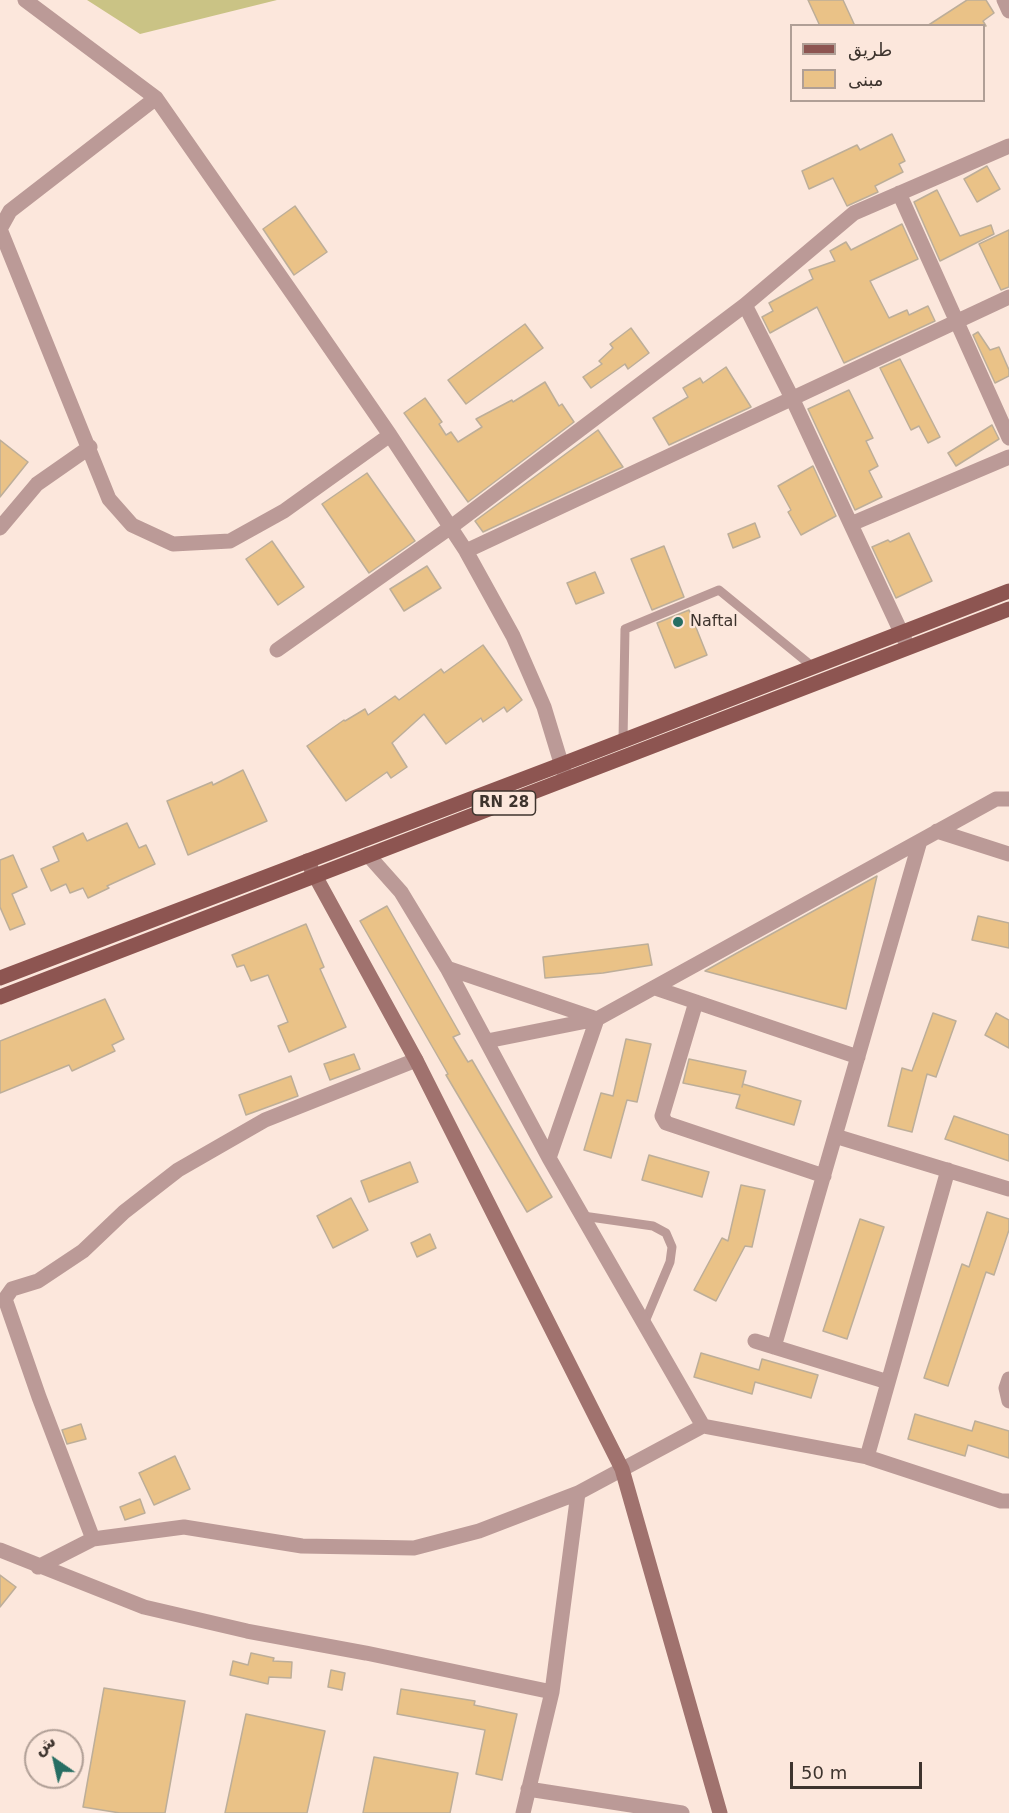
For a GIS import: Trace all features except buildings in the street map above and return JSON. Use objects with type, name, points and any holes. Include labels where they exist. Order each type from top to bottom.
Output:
[{"type":"main road","name":"RN 28","points":[[0,997],[311,868],[368,855],[563,772],[622,740],[1009,591]]},
{"type":"main road","name":"RN 28","points":[[0,978],[311,868],[563,772],[908,648],[1009,609]]},
{"type":"main road","points":[[311,868],[416,1060],[622,1469],[720,1813]]},
{"type":"street","points":[[25,0],[156,98],[390,435],[466,551],[518,646],[544,707],[563,772]]},
{"type":"street","points":[[1004,0],[1009,11]]},
{"type":"street","points":[[156,98],[10,211],[0,229],[110,499],[132,525],[172,544],[230,541],[284,512],[390,435]]},
{"type":"street","points":[[277,650],[451,527],[745,305],[854,213],[1009,146]]},
{"type":"street","points":[[898,193],[1009,438]]},
{"type":"street","points":[[466,551],[1009,297]]},
{"type":"street","points":[[745,305],[792,398],[908,648]]},
{"type":"street","points":[[0,528],[37,484],[90,447]]},
{"type":"street","points":[[851,524],[1009,457]]},
{"type":"street","points":[[487,1041],[597,1019],[996,799],[1009,799]]},
{"type":"street","points":[[937,831],[1009,854]]},
{"type":"street","points":[[774,1347],[920,841]]},
{"type":"street","points":[[368,855],[401,892],[447,968],[549,1158],[703,1426]]},
{"type":"street","points":[[447,968],[597,1019]]},
{"type":"street","points":[[655,988],[858,1057]]},
{"type":"street","points":[[696,1002],[662,1116],[666,1124],[824,1176]]},
{"type":"street","points":[[549,1158],[597,1019]]},
{"type":"street","points":[[93,1539],[4,1299],[7,1293],[12,1289],[38,1281],[83,1251],[124,1212],[178,1170],[265,1120],[416,1060]]},
{"type":"street","points":[[836,1137],[1009,1188]]},
{"type":"street","points":[[867,1457],[948,1170]]},
{"type":"street","points":[[755,1341],[888,1382]]},
{"type":"street","points":[[1009,1379],[1006,1388],[1009,1401]]},
{"type":"street","points":[[38,1567],[93,1539],[184,1527],[303,1546],[414,1548],[479,1531],[578,1493],[703,1426],[867,1457],[1001,1501],[1009,1501]]},
{"type":"street","points":[[523,1813],[552,1692],[578,1493]]},
{"type":"street","points":[[0,1550],[38,1567],[144,1607],[552,1692]]},
{"type":"street","points":[[528,1789],[682,1813]]},
{"type":"lane","points":[[622,740],[625,629],[719,590],[813,667]]},
{"type":"lane","points":[[584,1216],[653,1226],[666,1233],[672,1247],[670,1262],[645,1324]]},
{"type":"shaded area","points":[[87,0],[277,0],[140,34]]},
{"type":"place","name":"Naftal","points":[[678,622]]}]
